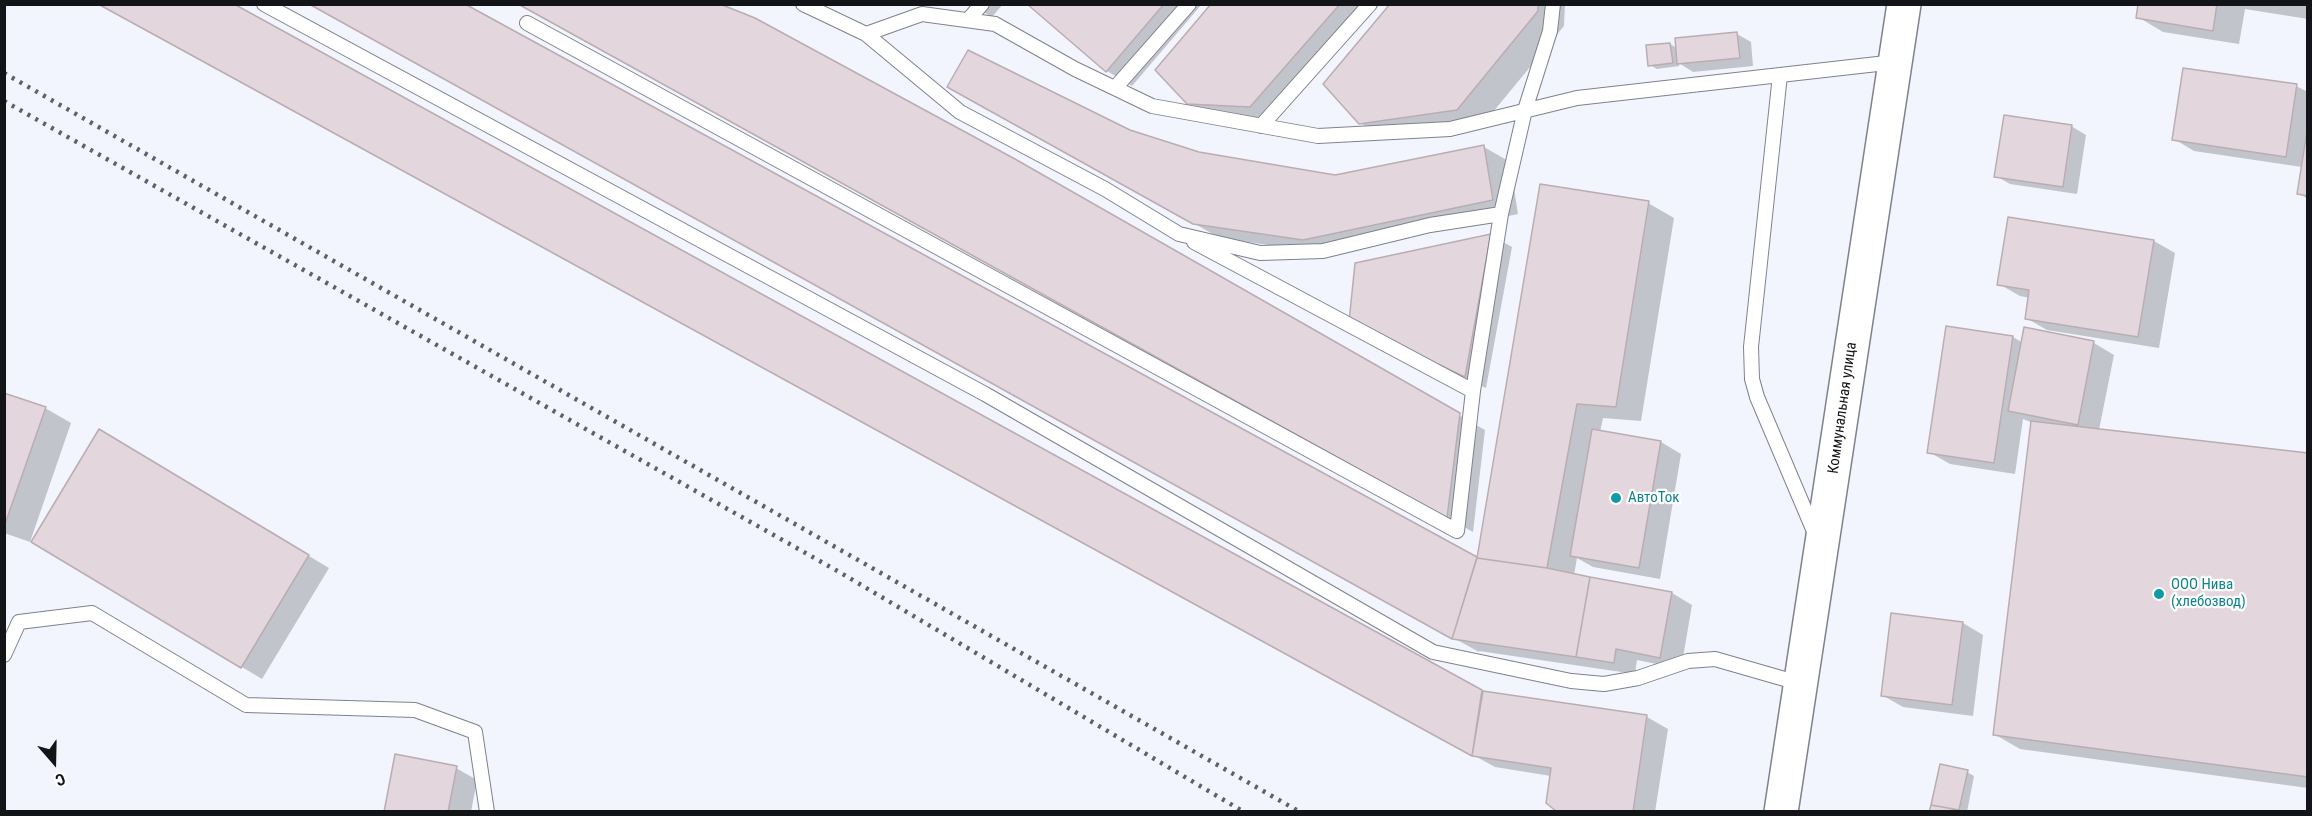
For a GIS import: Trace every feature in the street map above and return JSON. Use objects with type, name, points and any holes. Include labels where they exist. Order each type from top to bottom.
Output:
[{"type":"street","name":"Коммунальная улица","points":[[1781,812],[1904,4]]},
{"type":"lane","points":[[264,4],[985,394],[1433,652],[1571,681],[1604,684],[1638,678],[1688,661],[1715,658],[1802,684]]},
{"type":"lane","points":[[803,4],[866,34],[960,112],[1105,189],[1179,234],[1473,392]]},
{"type":"lane","points":[[968,20],[982,4]]},
{"type":"lane","points":[[1115,88],[1189,4]]},
{"type":"lane","points":[[1261,126],[1370,4]]},
{"type":"lane","points":[[527,23],[1457,531],[1473,392],[1501,214],[1525,110],[1550,31],[1553,4]]},
{"type":"lane","points":[[866,34],[920,9],[995,24],[1075,69],[1152,106],[1318,136],[1450,129],[1577,98],[1894,62]]},
{"type":"lane","points":[[1780,75],[1750,347],[1752,379],[1757,397],[1822,549]]},
{"type":"lane","points":[[1179,234],[1260,252],[1323,251],[1430,225],[1501,214]]},
{"type":"lane","points":[[4,655],[19,622],[92,613],[246,705],[415,710],[475,732],[487,812]]},
{"type":"building","points":[[98,4],[234,4],[1482,690],[1472,756]]},
{"type":"building","points":[[309,4],[465,4],[1477,557],[1452,639]]},
{"type":"building","points":[[518,4],[720,4],[755,18],[1015,159],[1460,413],[1447,518]]},
{"type":"building","points":[[1027,4],[1164,4],[1106,72]]},
{"type":"building","points":[[1211,4],[1340,4],[1250,107],[1187,104],[1155,70]]},
{"type":"building","points":[[1390,4],[1538,4],[1538,11],[1457,110],[1359,124],[1323,84]]},
{"type":"building","points":[[2138,4],[2217,4],[2213,31],[2136,18]]},
{"type":"building","points":[[1737,32],[1740,58],[1677,64],[1675,38]]},
{"type":"building","points":[[1670,43],[1673,63],[1648,66],[1646,45]]},
{"type":"building","points":[[968,50],[1130,130],[1199,152],[1335,175],[1484,145],[1493,200],[1303,240],[1193,224],[947,87]]},
{"type":"building","points":[[2183,68],[2297,84],[2286,157],[2172,140]]},
{"type":"building","points":[[2004,115],[2072,125],[2063,187],[1994,177]]},
{"type":"building","points":[[2308,125],[2308,196],[2297,194]]},
{"type":"building","points":[[1540,184],[1649,201],[1616,407],[1577,404],[1547,568],[1477,558]]},
{"type":"building","points":[[2008,217],[2154,240],[2138,337],[2025,319],[2029,290],[1997,285]]},
{"type":"building","points":[[1491,234],[1465,377],[1349,322],[1355,263]]},
{"type":"building","points":[[1946,326],[2013,336],[1994,463],[1927,453]]},
{"type":"building","points":[[2024,327],[2094,341],[2078,425],[2008,411]]},
{"type":"building","points":[[4,393],[46,407],[4,527]]},
{"type":"building","name":"ООО Нива (хлебозвод)","points":[[2031,421],[2308,453],[2308,777],[1993,735]]},
{"type":"building","points":[[99,429],[309,555],[241,668],[31,542]]},
{"type":"building","name":"АвтоТок","points":[[1592,429],[1661,441],[1639,568],[1570,556]]},
{"type":"building","points":[[1477,558],[1590,577],[1576,657],[1452,639]]},
{"type":"building","points":[[1590,577],[1672,592],[1660,658],[1616,649],[1614,663],[1576,657]]},
{"type":"building","points":[[1891,613],[1963,622],[1952,705],[1881,696]]},
{"type":"building","points":[[1483,691],[1647,715],[1633,812],[1557,812],[1546,803],[1551,768],[1472,756]]},
{"type":"building","points":[[395,754],[457,766],[448,812],[384,812]]},
{"type":"building","points":[[1940,764],[1968,770],[1959,810],[1931,805]]},
{"type":"building","points":[[1931,805],[1959,810],[1929,812]]},
{"type":"railway","points":[[4,73],[1300,812]]},
{"type":"railway","points":[[4,101],[841,573],[1244,812]]},
{"type":"place","name":"АвтоТок","points":[[1616,498]]},
{"type":"place","name":"ООО Нива (хлебозвод)","points":[[2159,594]]}]
